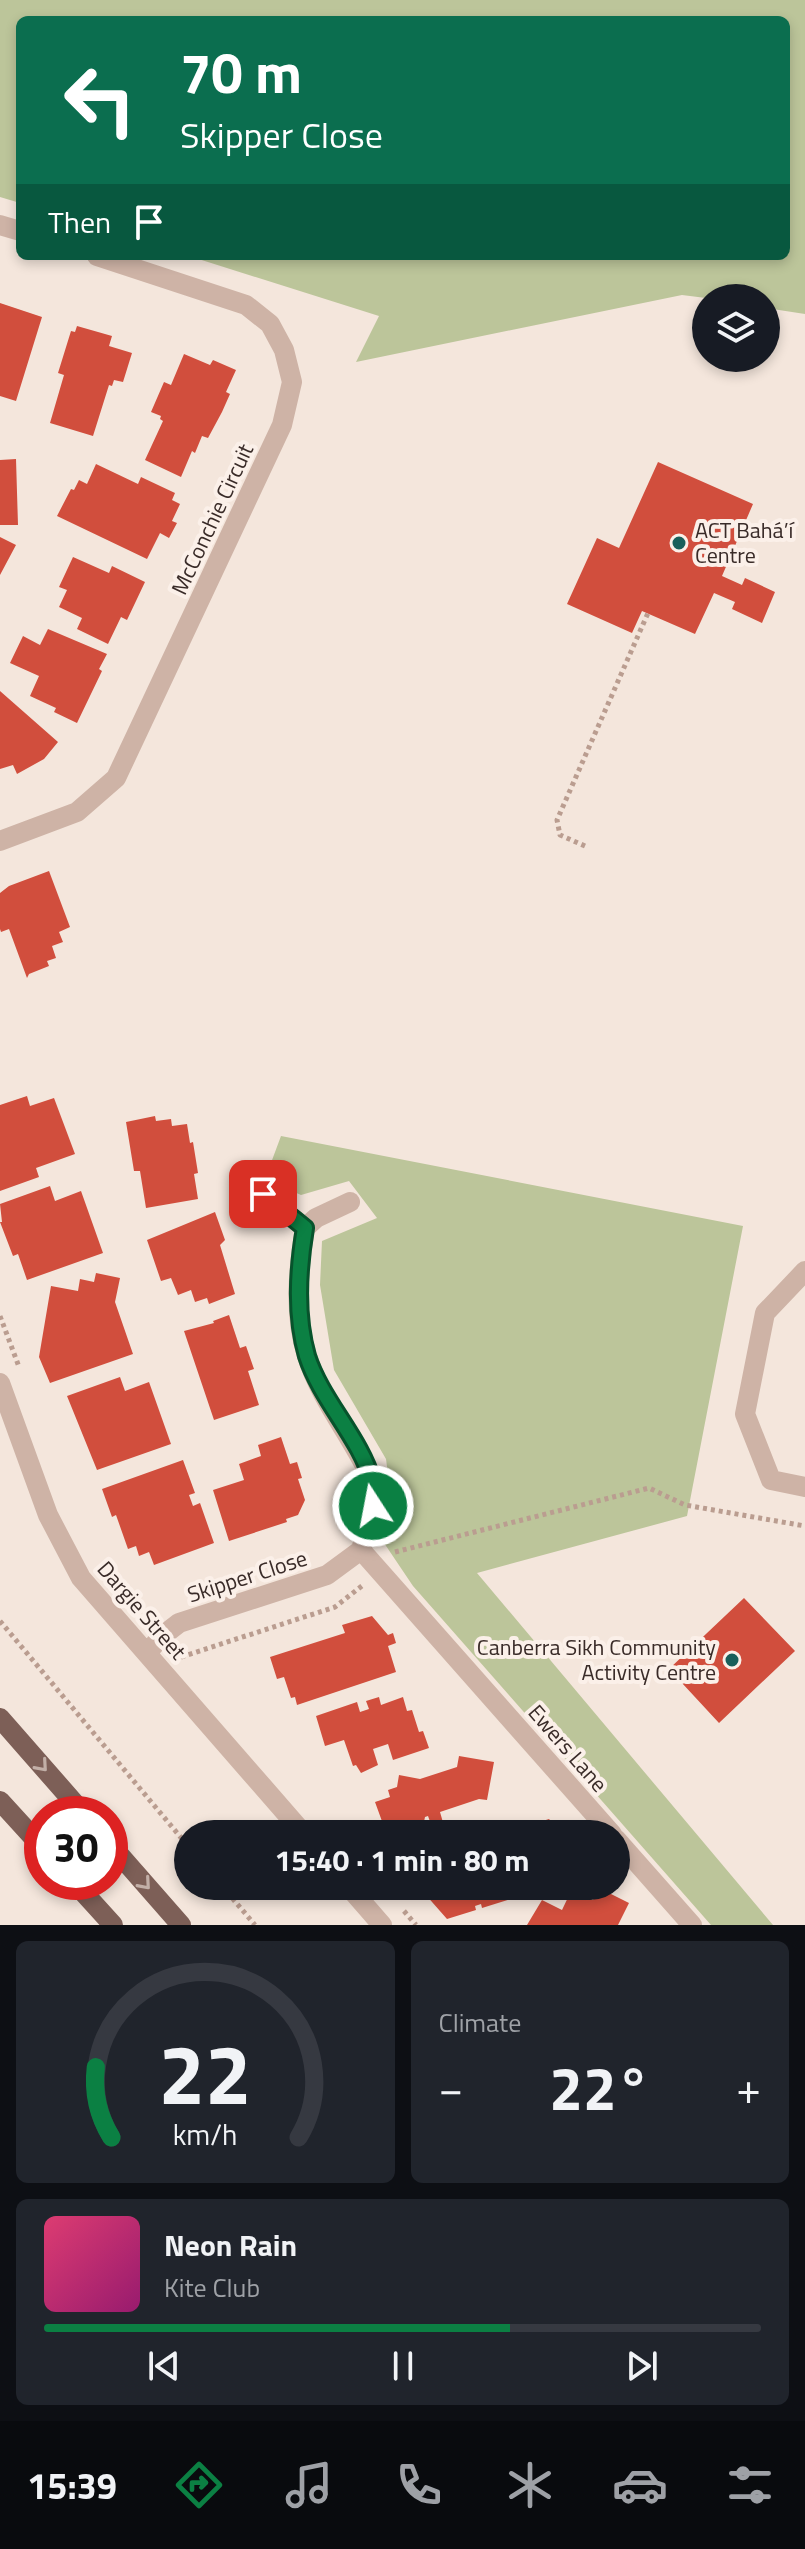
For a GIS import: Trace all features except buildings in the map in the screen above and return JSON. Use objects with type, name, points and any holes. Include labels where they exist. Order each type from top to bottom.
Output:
[{"type":"main road","points":[[0,1718],[68,1796]]},
{"type":"main road","points":[[0,1801],[24,1827]]},
{"type":"main road","points":[[128,1865],[181,1925]]},
{"type":"main road","points":[[90,1900],[113,1925]]},
{"type":"street","name":"McConchie Circuit","points":[[0,841],[77,812],[116,778],[282,425],[292,382],[284,350],[270,324],[246,305],[109,260]]},
{"type":"street","points":[[263,1194],[305,1228]]},
{"type":"street","points":[[350,1202],[316,1218],[305,1228],[298,1284],[301,1327],[308,1357],[373,1482],[373,1506],[361,1550]]},
{"type":"street","points":[[805,1271],[765,1313],[745,1414],[771,1480],[805,1487]]},
{"type":"street","name":"Dargie Street","points":[[0,1383],[48,1515],[81,1578],[154,1645],[293,1820]]},
{"type":"street","name":"Ewers Lane","points":[[361,1550],[600,1820]]},
{"type":"street","name":"Skipper Close","points":[[154,1645],[179,1623],[327,1575],[361,1550]]},
{"type":"street","points":[[630,1855],[692,1925]]},
{"type":"street","points":[[360,1900],[382,1925]]},
{"type":"path","points":[[585,846],[560,835],[557,820],[648,613]]},
{"type":"path","points":[[0,1316],[21,1372]]},
{"type":"path","points":[[179,1658],[335,1607],[380,1571],[395,1552],[649,1488],[685,1505],[805,1526]]},
{"type":"path","points":[[0,1621],[174,1829]]},
{"type":"path","points":[[154,1645],[179,1658],[190,1669]]},
{"type":"path","points":[[234,1900],[255,1925]]},
{"type":"green space","points":[[0,0],[805,0],[805,314],[780,310],[780,284],[692,284],[692,296],[682,295],[356,362],[379,316],[202,260],[790,260],[790,16],[16,16],[16,202],[0,197]]},
{"type":"green space","points":[[281,1136],[743,1226],[687,1516],[477,1573],[773,1925],[711,1925],[630,1833],[630,1820],[619,1820],[413,1586],[380,1537],[391,1497],[386,1459],[334,1370],[320,1285],[322,1241],[377,1218],[349,1181],[301,1195],[265,1179]]},
{"type":"place","name":"ACT Bahá’í Centre","points":[[679,543]]},
{"type":"place","name":"Canberra Sikh Community Activity Centre","points":[[732,1660]]},
{"type":"route","points":[[263,1194],[305,1228],[298,1284],[301,1327],[308,1357],[373,1482],[373,1506]]}]
